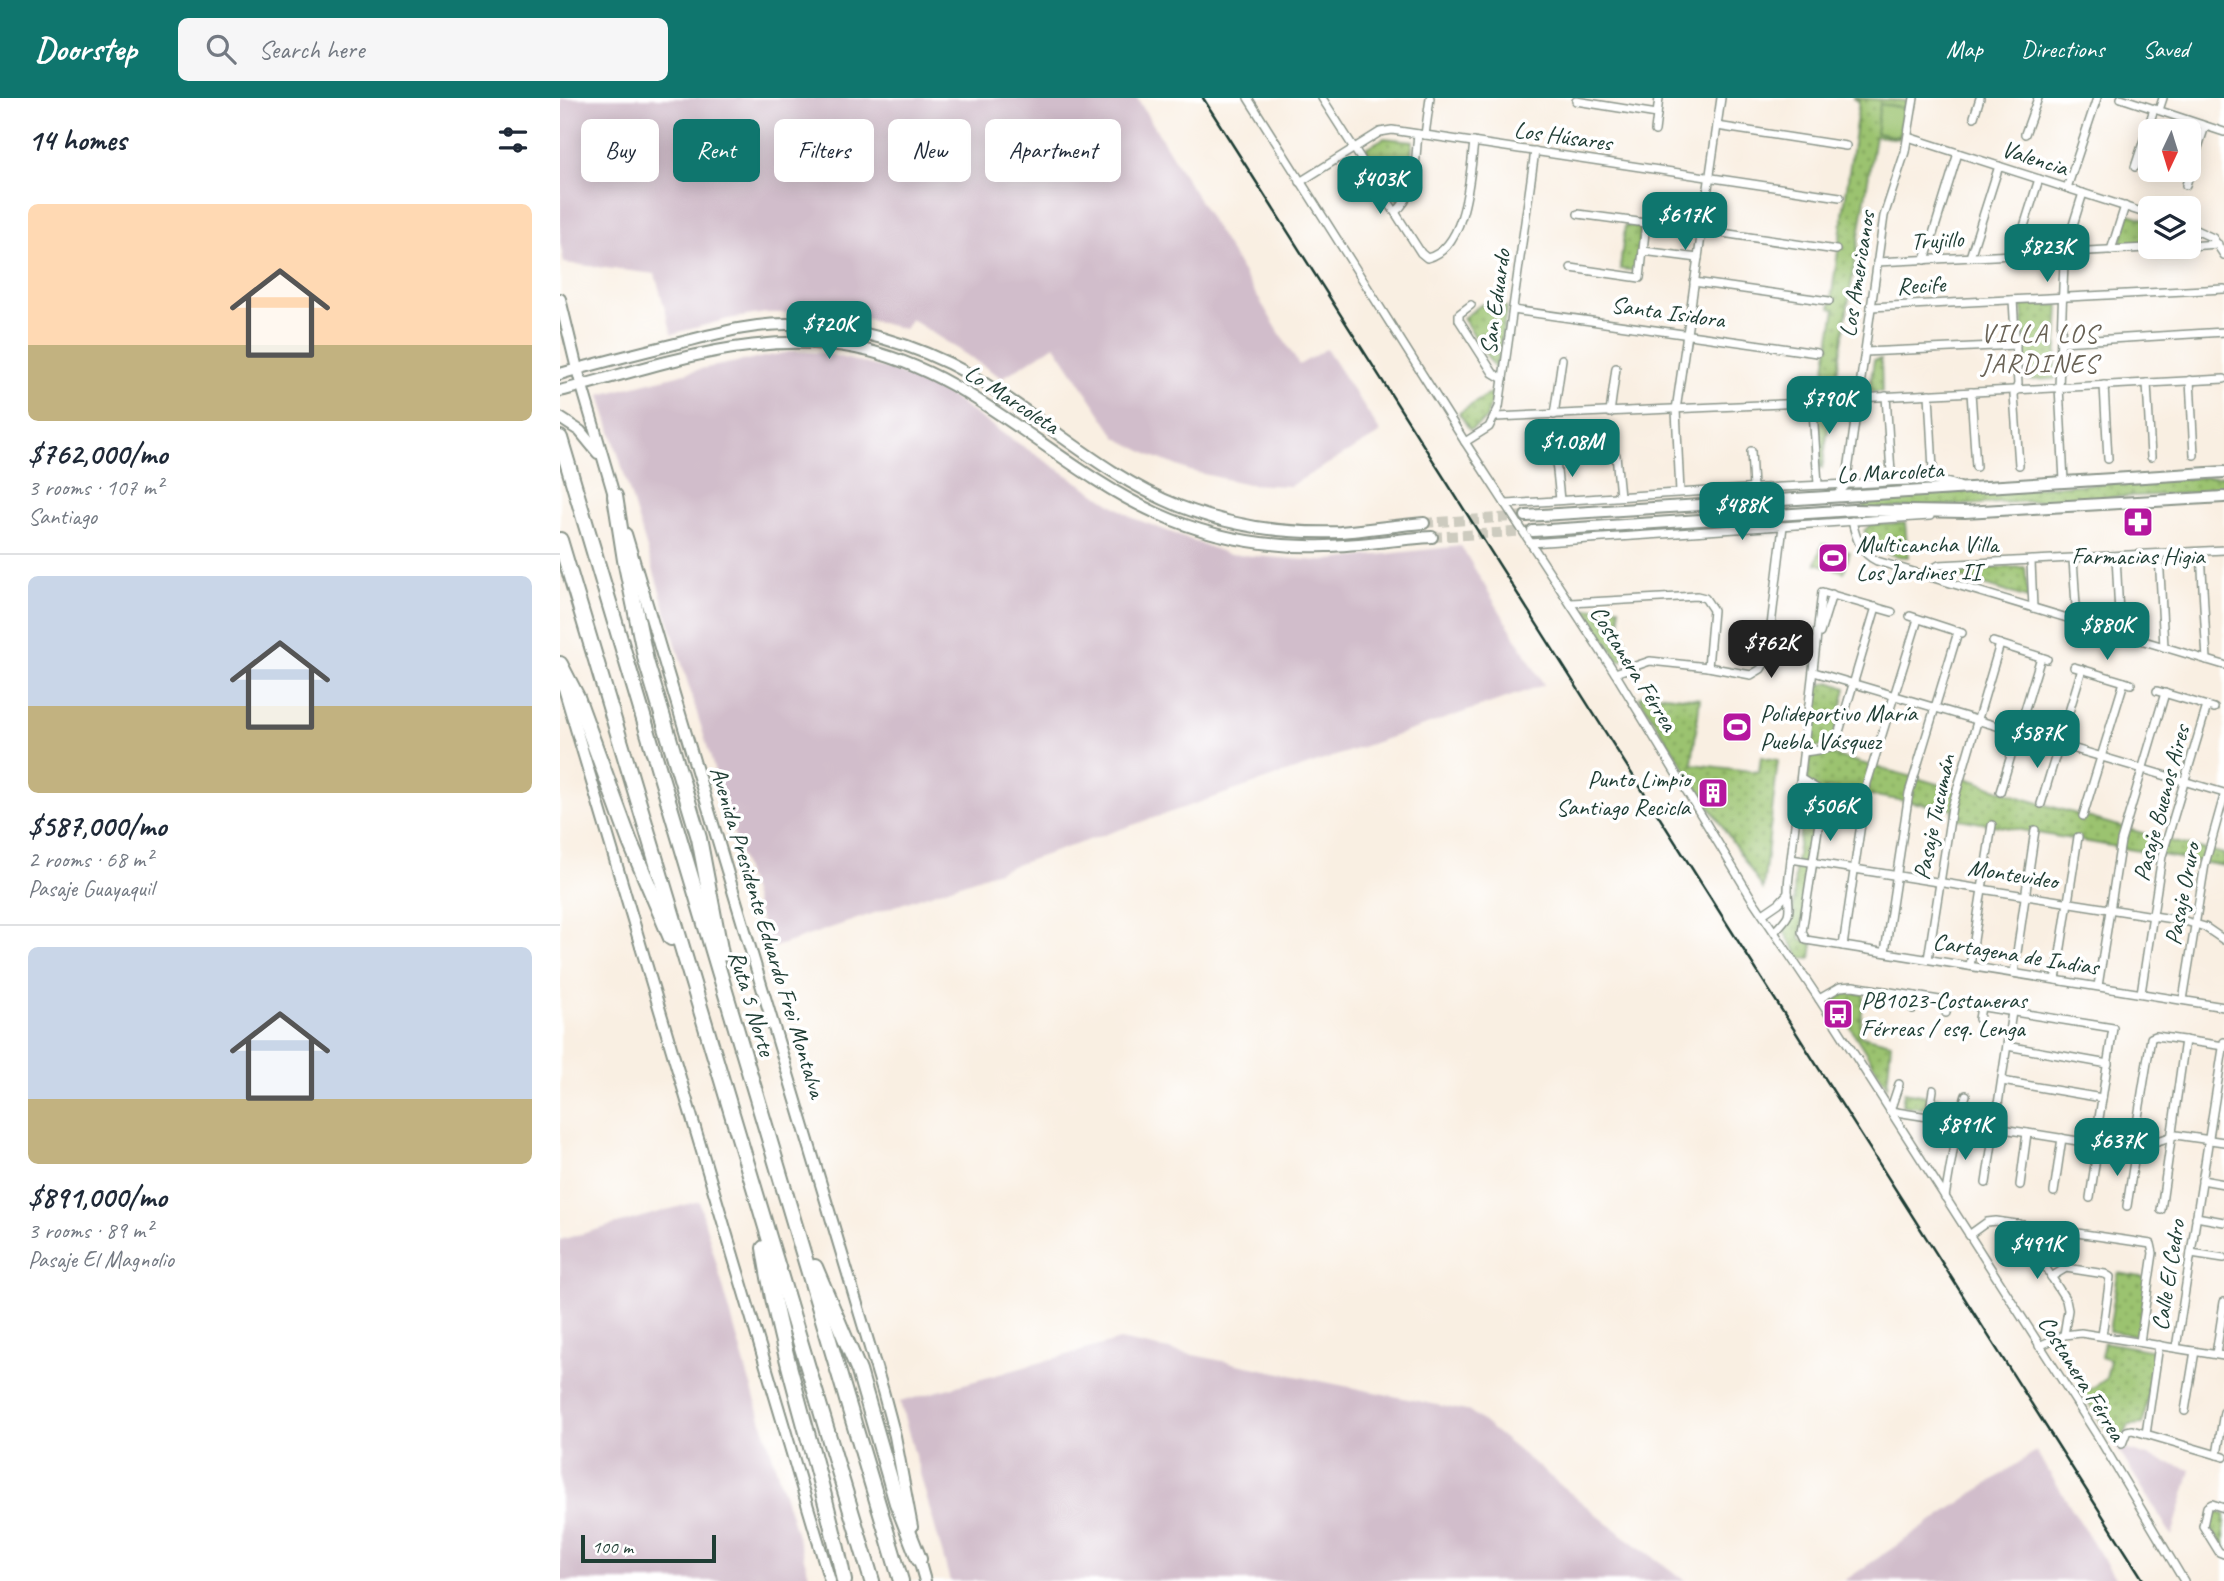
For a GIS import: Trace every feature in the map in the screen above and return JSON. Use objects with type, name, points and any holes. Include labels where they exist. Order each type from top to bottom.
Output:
[{"type":"highway","name":"Ruta 5 Norte","points":[[560,439],[901,1581]]},
{"type":"highway","points":[[614,496],[646,661],[703,850],[727,998]]},
{"type":"highway","name":"Ruta 5 Norte","points":[[560,540],[872,1581]]},
{"type":"highway","points":[[560,664],[587,721],[633,851],[696,993]]},
{"type":"highway","points":[[757,1198],[783,1346],[826,1503],[844,1581]]},
{"type":"highway","points":[[795,1225],[859,1371],[897,1503],[919,1559]]},
{"type":"main road","name":"Avenida Presidente Eduardo Frei Montalva","points":[[560,299],[577,369],[614,496],[883,1391],[897,1444],[925,1581]]},
{"type":"main road","name":"Lo Marcoleta","points":[[560,374],[733,330],[791,324],[857,332],[900,344],[954,366],[1003,396],[1119,476],[1160,498],[1202,514],[1248,526],[1294,531],[1341,532],[1424,523]]},
{"type":"main road","name":"Lo Marcoleta","points":[[560,391],[726,348],[766,342],[802,342],[857,349],[896,359],[948,382],[1011,421],[1077,468],[1136,503],[1177,522],[1262,543],[1305,547],[1432,537]]},
{"type":"main road","points":[[991,408],[1000,403],[1003,396]]},
{"type":"main road","points":[[1011,421],[1016,413],[1023,410]]},
{"type":"main road","points":[[560,418],[580,430],[605,465]]},
{"type":"main road","name":"Lo Marcoleta","points":[[1526,516],[2224,472]]},
{"type":"main road","points":[[2029,483],[2031,508]]},
{"type":"main road","points":[[1964,489],[1965,512]]},
{"type":"main road","name":"Lo Marcoleta","points":[[1533,531],[1853,510],[1965,512],[2224,497]]},
{"type":"main road","points":[[560,676],[830,1581]]},
{"type":"street","name":"Costanera Férrea","points":[[1248,98],[1465,442],[1571,603],[1763,914],[2097,1435],[2184,1581]]},
{"type":"street","points":[[1322,98],[1423,256],[1427,258],[1432,257],[1448,242],[1461,219],[1467,201],[1474,142]]},
{"type":"street","points":[[1395,212],[1404,204],[1409,194],[1430,98]]},
{"type":"street","points":[[1655,131],[1659,98]]},
{"type":"street","points":[[1680,492],[1676,410],[1721,98]]},
{"type":"street","name":"Los Americanos","points":[[1846,485],[1886,205],[1908,137],[1913,98]]},
{"type":"street","points":[[1974,117],[1980,98]]},
{"type":"street","points":[[2025,134],[2038,98]]},
{"type":"street","points":[[2067,188],[2097,98]]},
{"type":"street","points":[[2121,98],[2224,132]]},
{"type":"street","points":[[2135,167],[2163,98]]},
{"type":"street","points":[[1576,101],[1657,114]]},
{"type":"street","points":[[1717,126],[1846,146]]},
{"type":"street","points":[[2186,184],[2205,126]]},
{"type":"street","name":"Los Húsares","points":[[1300,182],[1384,131],[1421,134],[1840,197]]},
{"type":"street","name":"Valencia","points":[[1908,137],[2138,210]]},
{"type":"street","name":"San Eduardo","points":[[1496,417],[1535,151]]},
{"type":"street","points":[[1925,260],[1958,153]]},
{"type":"street","points":[[1970,257],[1999,166]]},
{"type":"street","points":[[2015,255],[2039,179]]},
{"type":"street","points":[[2064,481],[2059,387],[2065,252],[2083,193]]},
{"type":"street","points":[[2111,250],[2125,206]]},
{"type":"street","points":[[1571,268],[1640,278],[1646,223],[1578,214]]},
{"type":"street","points":[[1702,230],[1836,250]]},
{"type":"street","points":[[2201,232],[2218,244],[2224,255]]},
{"type":"street","points":[[2201,245],[2218,244]]},
{"type":"street","name":"Trujillo","points":[[1877,262],[2138,249]]},
{"type":"street","points":[[1643,251],[1698,258]]},
{"type":"street","points":[[1694,282],[1829,301]]},
{"type":"street","name":"Recife","points":[[1871,307],[2224,289]]},
{"type":"street","points":[[2013,300],[2016,345],[2014,395],[2019,466]]},
{"type":"street","points":[[1471,305],[1460,313],[1458,318],[1493,373],[1503,379]]},
{"type":"street","name":"Santa Isidora","points":[[1513,310],[1817,353]]},
{"type":"street","points":[[2061,342],[2224,332]]},
{"type":"street","points":[[1864,352],[2016,345]]},
{"type":"street","points":[[1554,415],[1562,359]]},
{"type":"street","points":[[1609,413],[1616,368]]},
{"type":"street","points":[[1858,398],[2224,379]]},
{"type":"street","points":[[2190,380],[2194,455]]},
{"type":"street","points":[[2147,383],[2151,457]]},
{"type":"street","points":[[2104,385],[2108,459]]},
{"type":"street","points":[[1971,392],[1976,467]]},
{"type":"street","points":[[1929,394],[1933,470]]},
{"type":"street","points":[[1886,396],[1891,472]]},
{"type":"street","points":[[1465,442],[1484,431],[1496,417],[1801,402],[1810,405],[1814,414],[1818,484]]},
{"type":"street","points":[[1751,451],[1753,488]]},
{"type":"street","points":[[1616,455],[1620,496]]},
{"type":"street","points":[[1556,461],[1560,500]]},
{"type":"street","name":"Lo Marcoleta","points":[[1505,504],[1818,484],[1950,482],[1964,489]]},
{"type":"street","points":[[1836,496],[1846,485]]},
{"type":"street","name":"Lo Marcoleta","points":[[1530,543],[1933,516],[1948,510]]},
{"type":"street","points":[[1852,521],[1858,542],[1868,556],[2224,665]]},
{"type":"street","points":[[1615,673],[1650,661],[1751,675],[1761,670],[1765,663],[1783,526]]},
{"type":"street","points":[[1923,574],[1939,565],[2224,550]]},
{"type":"street","points":[[2201,552],[2207,660]]},
{"type":"street","points":[[2159,554],[2164,647]]},
{"type":"street","points":[[2116,556],[2120,634]]},
{"type":"street","points":[[2073,559],[2077,621]]},
{"type":"street","points":[[2031,562],[2033,608]]},
{"type":"street","points":[[1774,931],[1789,913],[1791,904],[1788,893],[1791,859],[1822,592],[1892,612]]},
{"type":"street","points":[[1818,636],[1832,594]]},
{"type":"street","points":[[1571,603],[1696,596],[1705,598],[1713,610],[1708,667]]},
{"type":"street","points":[[1804,752],[1826,749],[1836,742],[1875,607]]},
{"type":"street","points":[[1843,946],[1867,783],[1914,617],[1961,632],[1909,793],[1885,952]]},
{"type":"street","name":"Pasaje Tucumán","points":[[1927,959],[1953,800],[1996,643],[2044,658],[2017,732]]},
{"type":"street","points":[[2041,804],[2078,668],[2127,683],[2083,816]]},
{"type":"street","points":[[1814,672],[2224,794]]},
{"type":"street","name":"Pasaje Buenos Aires","points":[[2141,993],[2162,856],[2210,707],[2161,692],[2142,769]]},
{"type":"street","points":[[2000,792],[2017,732]]},
{"type":"street","points":[[2098,986],[2121,841],[2142,769]]},
{"type":"street","points":[[1801,779],[1819,790],[1822,795],[1812,862]]},
{"type":"street","name":"Pasaje Oruro","points":[[2183,1000],[2205,863],[2224,794]]},
{"type":"street","points":[[1970,966],[1992,825]]},
{"type":"street","points":[[2014,973],[2035,830]]},
{"type":"street","points":[[2056,979],[2078,837]]},
{"type":"street","name":"Montevideo","points":[[1791,859],[2195,923],[2224,940]]},
{"type":"street","name":"Cartagena de Indias","points":[[1812,862],[1803,937],[1808,940],[2224,1007]]},
{"type":"street","points":[[1763,914],[1788,893]]},
{"type":"street","points":[[1819,999],[1843,986],[2113,1028],[2090,1198]]},
{"type":"street","points":[[1881,1004],[1883,991]]},
{"type":"street","points":[[1913,1009],[1915,996]]},
{"type":"street","points":[[1946,1013],[1948,1001]]},
{"type":"street","points":[[1979,1019],[1980,1007]]},
{"type":"street","points":[[1986,1183],[2012,1012]]},
{"type":"street","points":[[2127,1206],[2135,1155],[2133,1149],[2152,1037],[2224,1045]]},
{"type":"street","points":[[2161,1210],[2185,1040]]},
{"type":"street","name":"Calle El Cedro","points":[[2176,1348],[2202,1180],[2221,1082],[2224,1045]]},
{"type":"street","points":[[2007,1046],[2108,1063]]},
{"type":"street","points":[[2002,1081],[2102,1098]]},
{"type":"street","points":[[1899,1084],[1890,1111],[2133,1149],[2170,1135],[2224,1142]]},
{"type":"street","points":[[1929,1117],[1933,1090]]},
{"type":"street","points":[[1945,1198],[1958,1122],[1966,1096]]},
{"type":"street","points":[[2020,1185],[2027,1133]]},
{"type":"street","points":[[2054,1192],[2062,1138]]},
{"type":"street","points":[[2202,1180],[2224,1184]]},
{"type":"street","points":[[2196,1217],[2224,1222]]},
{"type":"street","points":[[1969,1235],[1991,1222],[2148,1243],[2152,1246],[2153,1254],[2140,1342]]},
{"type":"street","points":[[2018,1224],[2067,1304],[2064,1335]]},
{"type":"street","points":[[2191,1253],[2224,1258]]},
{"type":"street","points":[[2051,1277],[2066,1268],[2110,1277],[2102,1336]]},
{"type":"street","points":[[2039,1346],[2076,1333],[2220,1355],[2224,1302]]},
{"type":"street","points":[[2146,1434],[2159,1345]]},
{"type":"street","points":[[2185,1411],[2195,1351]]},
{"type":"street","points":[[2122,1444],[2127,1431],[2221,1456],[2224,1412]]},
{"type":"street","points":[[2224,1508],[2212,1504],[2207,1507],[2203,1526],[2218,1552],[2224,1554]]},
{"type":"shaded area","points":[[560,98],[1137,98],[1299,365],[1326,349],[1381,433],[1290,486],[1248,484],[1190,471],[1117,438],[1055,345],[1002,378],[911,319],[904,329],[826,313],[766,313],[728,319],[672,334],[655,274],[564,263],[560,242]]},
{"type":"shaded area","points":[[795,351],[824,353],[891,370],[942,391],[1133,518],[1228,554],[1320,561],[1461,546],[1544,685],[769,949],[600,395],[705,368]]},
{"type":"shaded area","points":[[699,1201],[747,1373],[811,1581],[560,1581],[560,1240]]},
{"type":"shaded area","points":[[1120,1340],[1471,1412],[1612,1527],[1686,1581],[950,1581],[900,1402]]},
{"type":"shaded area","points":[[2116,1446],[2191,1470],[2172,1536]]},
{"type":"shaded area","points":[[2036,1451],[2117,1581],[1844,1581]]},
{"type":"green space","points":[[1852,98],[1906,101],[1900,139],[1875,136],[1822,468],[1817,400],[1807,397],[1809,377],[1823,379],[1835,309],[1830,308],[1859,101]]},
{"type":"green space","points":[[1880,104],[1903,108],[1899,137],[1876,133]]},
{"type":"green space","points":[[1384,138],[1413,141],[1408,181],[1398,201],[1366,154],[1366,148]]},
{"type":"green space","points":[[2129,214],[2138,217],[2138,244],[2120,245]]},
{"type":"green space","points":[[1625,225],[1641,227],[1636,271],[1620,269]]},
{"type":"green space","points":[[1482,304],[1507,307],[1496,370],[1463,318]]},
{"type":"green space","points":[[2022,305],[2059,305],[2055,379],[2027,380]]},
{"type":"green space","points":[[1881,359],[1882,392],[1869,392],[1874,360]]},
{"type":"green space","points":[[1495,390],[1486,419],[1470,430],[1459,413]]},
{"type":"green space","points":[[2224,476],[2224,492],[1864,510],[1860,498]]},
{"type":"green space","points":[[1905,523],[1908,557],[1882,551],[1864,531],[1871,524]]},
{"type":"green space","name":"Multicancha Villa Los Jardines II","points":[[1822,544],[1850,552],[1844,572],[1816,563]]},
{"type":"green space","points":[[2025,567],[2028,598],[1937,571],[1949,569]]},
{"type":"green space","points":[[1619,607],[1621,628],[1632,658],[1619,661],[1586,609]]},
{"type":"green space","points":[[1830,682],[1846,688],[1832,745],[1811,748],[1816,691],[1820,685]]},
{"type":"green space","points":[[1646,693],[1700,699],[1692,764],[1759,772],[1761,757],[1778,760],[1763,889],[1639,697]]},
{"type":"green space","points":[[1821,752],[1960,790],[1964,777],[2025,799],[2224,854],[2224,866],[1953,818],[1953,809],[1827,788],[1819,797],[1800,939],[1813,944],[1811,958],[1801,958],[1784,932],[1793,916],[1795,869],[1811,755]]},
{"type":"green space","points":[[1849,992],[1864,994],[1859,1035],[1891,1043],[1887,1086],[1833,1000]]},
{"type":"green space","points":[[1904,1092],[1979,1105],[1977,1117],[1902,1105]]},
{"type":"green space","points":[[2118,1273],[2148,1278],[2139,1336],[2109,1331]]},
{"type":"green space","points":[[2104,1342],[2155,1351],[2143,1424],[2129,1425],[2122,1439],[2113,1440],[2083,1394],[2106,1379],[2110,1360],[2101,1357]]},
{"type":"green space","points":[[2214,1512],[2224,1514],[2224,1546],[2208,1526]]},
{"type":"tunnel","points":[[1424,523],[1526,516]]},
{"type":"tunnel","points":[[1432,537],[1530,531]]},
{"type":"railway","points":[[1203,98],[2144,1581]]},
{"type":"place","name":"Farmacias Higia","points":[[2138,522]]},
{"type":"place","name":"Multicancha Villa Los Jardines II","points":[[1833,558]]},
{"type":"place","name":"Polideportivo María Puebla Vásquez","points":[[1737,727]]},
{"type":"place","name":"Punto Limpio Santiago Recicla","points":[[1713,793]]},
{"type":"place","name":"PB1023-Costaneras Férreas / esq. Lenga","points":[[1838,1014]]},
{"type":"district","name":"VILLA LOS JARDINES","points":[[2040,348]]}]
